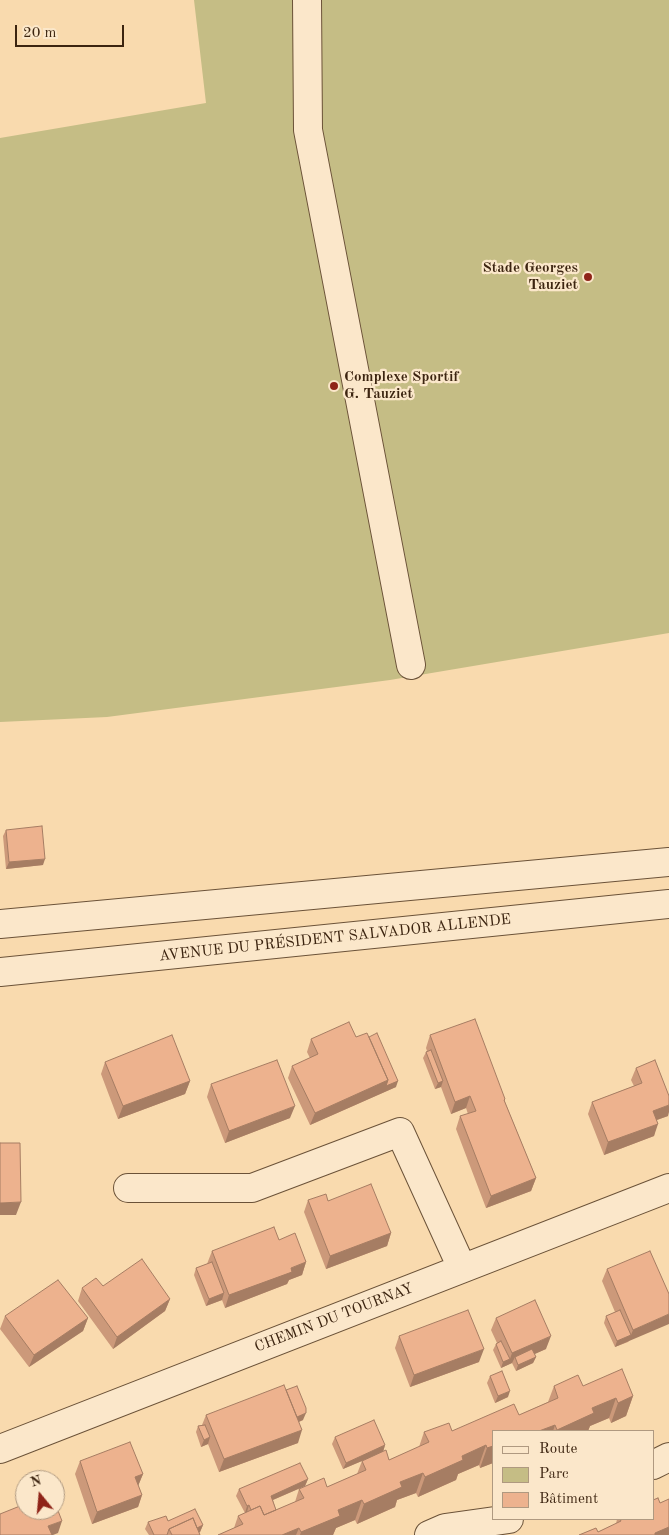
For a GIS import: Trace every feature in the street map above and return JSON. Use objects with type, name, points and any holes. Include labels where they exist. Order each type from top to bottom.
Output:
[{"type":"street","points":[[307,0],[308,130],[411,664]]},
{"type":"street","points":[[0,924],[669,862]]},
{"type":"street","name":"AVENUE DU PRÉSIDENT SALVADOR ALLENDE","points":[[0,972],[669,904]]},
{"type":"street","points":[[128,1188],[252,1188],[400,1132],[462,1268]]},
{"type":"street","name":"CHEMIN DU TOURNAY","points":[[0,1449],[669,1188]]},
{"type":"street","points":[[654,1464],[669,1457]]},
{"type":"street","points":[[429,1535],[444,1528],[502,1520]]},
{"type":"green space","name":"Complexe Sportif G. Tauziet","points":[[194,0],[669,0],[669,633],[390,680],[107,717],[0,722],[0,138],[206,103]]},
{"type":"building","points":[[42,826],[45,859],[9,862],[6,830]]},
{"type":"building","points":[[475,1019],[504,1100],[536,1178],[491,1196],[460,1116],[476,1111],[470,1096],[455,1102],[430,1035]]},
{"type":"building","points":[[349,1022],[356,1037],[367,1033],[388,1080],[315,1113],[292,1066],[318,1054],[311,1039]]},
{"type":"building","points":[[377,1033],[398,1081],[386,1086],[388,1080],[369,1037]]},
{"type":"building","points":[[172,1035],[190,1081],[123,1106],[105,1062]]},
{"type":"building","points":[[431,1050],[443,1081],[438,1083],[426,1052]]},
{"type":"building","points":[[277,1060],[295,1106],[229,1131],[211,1084]]},
{"type":"building","points":[[655,1060],[669,1096],[669,1105],[653,1111],[658,1124],[608,1142],[592,1102],[642,1083],[636,1068]]},
{"type":"building","points":[[0,1143],[20,1143],[21,1202],[0,1203]]},
{"type":"building","points":[[371,1184],[391,1233],[330,1256],[308,1200],[326,1194],[328,1201]]},
{"type":"building","points":[[274,1227],[279,1240],[295,1233],[306,1262],[291,1268],[292,1272],[229,1295],[212,1251]]},
{"type":"building","points":[[650,1251],[669,1294],[669,1314],[633,1330],[607,1269]]},
{"type":"building","points":[[142,1259],[170,1299],[117,1337],[82,1288],[96,1278],[103,1286]]},
{"type":"building","points":[[212,1262],[224,1293],[209,1299],[196,1268]]},
{"type":"building","points":[[58,1280],[88,1318],[34,1355],[5,1316]]},
{"type":"building","points":[[535,1300],[551,1336],[512,1353],[496,1318]]},
{"type":"building","points":[[468,1310],[484,1349],[414,1375],[399,1336]]},
{"type":"building","points":[[620,1310],[631,1335],[617,1341],[606,1316]]},
{"type":"building","points":[[501,1341],[510,1359],[503,1362],[496,1344]]},
{"type":"building","points":[[532,1349],[536,1357],[518,1365],[515,1357]]},
{"type":"building","points":[[622,1369],[633,1396],[618,1403],[616,1398],[592,1408],[594,1413],[557,1430],[555,1425],[542,1430],[492,1430],[492,1446],[487,1448],[486,1445],[462,1456],[463,1460],[425,1477],[423,1473],[400,1482],[402,1487],[364,1504],[362,1500],[338,1510],[340,1516],[301,1532],[299,1528],[282,1535],[218,1535],[243,1524],[238,1516],[260,1506],[264,1515],[304,1498],[299,1489],[324,1478],[327,1487],[366,1470],[362,1461],[386,1450],[389,1460],[429,1442],[424,1432],[449,1423],[452,1431],[514,1404],[519,1415],[558,1398],[554,1386],[578,1375],[583,1386]]},
{"type":"building","points":[[502,1371],[510,1391],[498,1396],[490,1376]]},
{"type":"building","points":[[284,1385],[302,1430],[224,1459],[206,1415]]},
{"type":"building","points":[[297,1386],[306,1408],[306,1413],[297,1417],[286,1390]]},
{"type":"building","points":[[374,1420],[385,1445],[346,1463],[335,1437]]},
{"type":"building","points":[[205,1425],[210,1437],[204,1440],[198,1426]]},
{"type":"building","points":[[130,1442],[143,1474],[135,1477],[142,1495],[97,1512],[80,1461]]},
{"type":"building","points":[[300,1463],[308,1479],[271,1496],[276,1510],[264,1515],[260,1506],[251,1510],[249,1505],[247,1506],[239,1489]]},
{"type":"building","points":[[658,1498],[660,1503],[669,1499],[669,1527],[655,1533],[655,1535],[579,1535],[596,1528],[598,1532],[620,1520],[654,1520],[654,1500]]},
{"type":"building","points":[[15,1508],[15,1520],[62,1521],[48,1526],[52,1535],[0,1535],[0,1514]]},
{"type":"building","points":[[195,1509],[203,1525],[197,1528],[193,1518],[169,1529],[167,1535],[154,1535],[148,1522],[166,1516],[168,1521]]},
{"type":"building","points":[[193,1518],[200,1535],[172,1535],[169,1529]]},
{"type":"place","name":"Stade Georges Tauziet","points":[[588,277]]},
{"type":"place","name":"Complexe Sportif G. Tauziet","points":[[334,386]]}]
